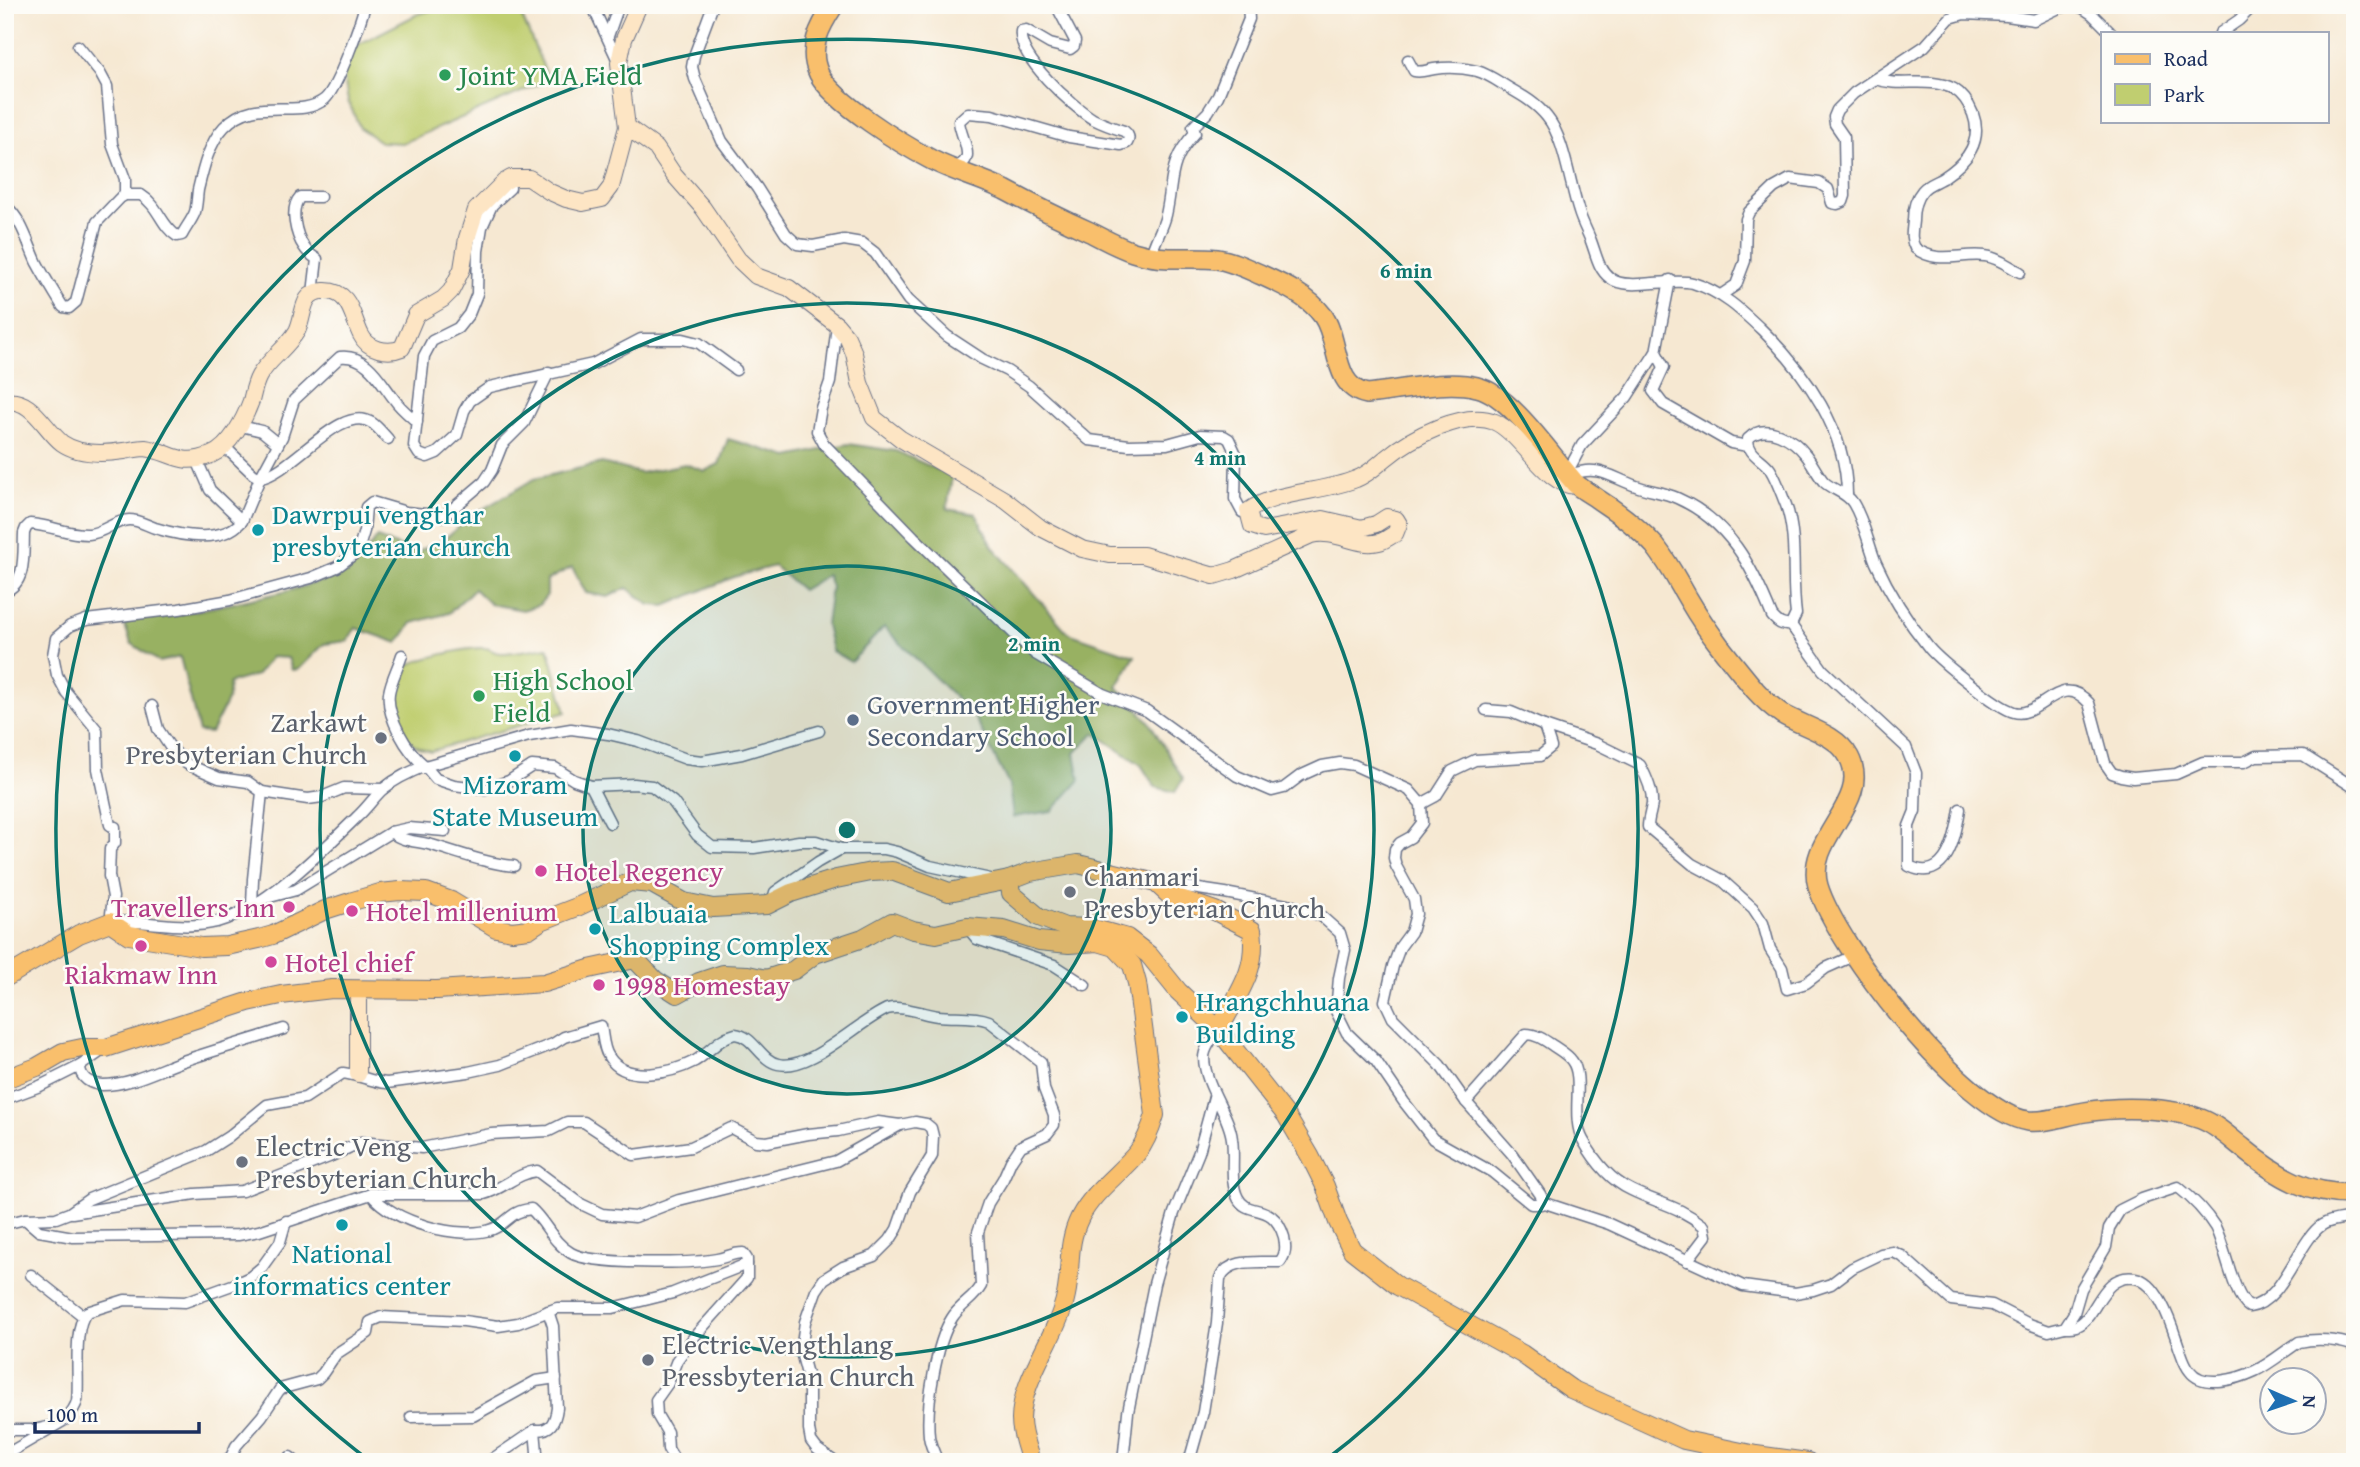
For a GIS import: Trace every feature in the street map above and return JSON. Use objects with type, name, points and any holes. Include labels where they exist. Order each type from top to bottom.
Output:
[{"type":"highway","points":[[834,5],[817,36],[814,50],[819,75],[831,89],[906,145],[1118,246],[1175,260],[1214,259],[1230,262],[1269,278],[1299,295],[1324,317],[1345,378],[1355,390],[1367,394],[1460,385],[1486,390],[1515,413],[1572,478],[1638,529],[1673,569],[1712,637],[1770,706],[1834,741],[1846,751],[1855,769],[1853,785],[1847,804],[1824,843],[1816,871],[1818,885],[1826,905],[1855,955],[1940,1062],[1969,1088],[2006,1114],[2024,1120],[2042,1122],[2087,1111],[2110,1109],[2189,1115],[2214,1125],[2266,1167],[2293,1183],[2331,1195],[2355,1194]]},
{"type":"main road","points":[[5,978],[79,934],[110,922],[129,935],[201,947],[227,946],[273,935],[325,910],[380,893],[426,892],[451,901],[496,928],[512,931],[528,929],[629,882],[652,884],[684,902],[713,908],[748,907],[767,905],[791,893],[836,879],[871,872],[892,871],[949,892],[1005,881],[1030,872],[1079,864],[1156,883],[1169,895],[1215,911],[1252,930],[1254,947],[1250,973],[1219,1030]]},
{"type":"main road","points":[[1005,881],[1011,893],[1039,917],[1065,927],[1091,928],[1127,938],[1149,955],[1178,991],[1219,1030],[1298,1133],[1325,1186],[1352,1250],[1398,1286],[1522,1354],[1571,1389],[1684,1440],[1756,1455],[1808,1462]]},
{"type":"main road","points":[[5,1079],[37,1067],[63,1052],[82,1048],[106,1048],[248,1002],[318,990],[437,990],[544,983],[635,959],[655,980],[677,993],[723,974],[766,979],[794,970],[815,954],[863,938],[892,922],[936,934],[967,927],[1004,930],[1039,942],[1098,942],[1115,947],[1132,965],[1155,1115],[1138,1152],[1095,1194],[1073,1234],[1066,1297],[1024,1399],[1021,1421],[1031,1462]]},
{"type":"street","points":[[5,205],[20,225],[49,285],[63,306],[69,308],[76,302],[97,222],[114,203],[125,195],[141,195],[156,206],[170,232],[177,236],[182,235],[195,211],[211,145],[218,134],[233,119],[254,109],[308,107],[324,99],[336,83],[365,5]]},
{"type":"street","points":[[313,293],[331,291],[341,297],[352,308],[361,337],[371,346],[389,351],[402,348],[416,315],[443,299],[451,290],[462,269],[467,238],[477,210],[493,191],[509,180],[521,177],[529,178],[566,200],[583,202],[602,199],[611,187],[627,127],[619,63],[593,5]]},
{"type":"street","points":[[608,36],[619,5]]},
{"type":"street","points":[[619,63],[624,39],[639,5]]},
{"type":"street","points":[[713,5],[694,56],[692,66],[695,79],[722,141],[757,188],[786,234],[797,244],[813,246],[844,240],[862,243],[876,253],[908,300],[947,336],[1029,386],[1089,440],[1142,445],[1167,444],[1200,435],[1224,436],[1229,439],[1236,454],[1235,499],[1242,512],[1284,497],[1355,480],[1373,471],[1398,449],[1422,436],[1457,421],[1472,419],[1485,419],[1496,423],[1515,437],[1557,479],[1572,486],[1582,445],[1627,397],[1656,352],[1666,289],[1670,280]]},
{"type":"street","points":[[950,168],[962,165],[967,156],[967,146],[961,136],[959,121],[968,113],[992,115],[1069,137],[1121,145],[1127,143],[1128,134],[1093,118],[1056,87],[1038,68],[1023,45],[1021,31],[1026,30],[1061,48],[1070,50],[1074,46],[1075,41],[1056,5]]},
{"type":"street","points":[[1151,256],[1167,212],[1175,161],[1195,133],[1193,127],[1219,96],[1249,19],[1248,5]]},
{"type":"street","points":[[1721,295],[1736,285],[1745,261],[1746,219],[1749,212],[1780,184],[1790,179],[1814,182],[1828,189],[1834,204],[1840,204],[1845,199],[1844,137],[1835,124],[1834,117],[1854,93],[1925,46],[1946,20],[1958,15],[2007,16],[2035,20],[2059,8],[2074,5],[2092,14],[2110,32]]},
{"type":"street","points":[[2221,32],[2254,5]]},
{"type":"street","points":[[78,46],[107,86],[112,144],[125,179],[125,195]]},
{"type":"street","points":[[1408,60],[1413,71],[1419,72],[1437,69],[1476,71],[1499,82],[1539,108],[1557,134],[1579,212],[1599,265],[1608,277],[1635,284],[1670,280],[1695,284],[1721,295],[1738,306],[1785,352],[1807,379],[1823,409],[1839,447],[1846,474],[1847,495],[1859,515],[1887,586],[1930,649],[1969,683],[2015,713],[2033,708],[2058,693],[2070,692],[2083,696],[2089,704],[2105,763],[2112,773],[2133,778],[2176,774],[2203,762],[2244,762],[2256,756],[2303,755],[2355,788]]},
{"type":"street","points":[[1874,79],[1894,84],[1932,83],[1952,88],[1967,101],[1977,128],[1976,140],[1966,156],[1919,195],[1913,216],[1912,235],[1915,248],[1929,256],[1945,258],[1986,256],[2020,272]]},
{"type":"street","points":[[627,127],[656,148],[738,258],[756,276],[789,288],[847,337],[854,353],[860,383],[874,418],[901,439],[1005,500],[1041,527],[1082,549],[1110,555],[1143,555],[1214,576],[1246,565],[1311,535],[1324,532],[1361,542],[1379,542],[1395,534],[1398,529],[1396,519],[1387,517],[1362,528],[1323,519],[1264,530],[1252,526],[1248,511]]},
{"type":"street","points":[[509,180],[510,188],[492,205],[482,227],[477,260],[477,294],[469,314],[458,328],[432,341],[424,356],[414,446],[419,454],[427,457],[437,453],[457,435],[464,411],[475,397],[497,384],[593,364],[633,342],[651,337],[699,343],[736,370]]},
{"type":"street","points":[[5,402],[14,400],[24,403],[61,442],[80,451],[98,453],[144,448],[174,458],[197,460],[225,447],[250,404],[258,376],[297,330],[306,300],[313,293],[317,259],[305,249],[296,228],[294,209],[300,197],[320,197]]},
{"type":"street","points":[[837,326],[830,382],[817,431],[824,444],[914,537],[1035,654],[1103,694],[1147,710],[1237,776],[1272,791],[1284,788],[1300,776],[1322,766],[1340,763],[1354,765],[1388,778],[1409,790],[1421,804],[1422,823],[1411,837],[1395,849],[1396,866],[1414,899],[1416,914],[1411,932],[1400,947],[1393,966],[1385,1001],[1393,1018],[1440,1065],[1465,1102],[1511,1154],[1540,1194],[1542,1202]]},
{"type":"street","points":[[1656,352],[1664,367],[1653,391],[1663,404],[1731,443],[1748,446]]},
{"type":"street","points":[[5,591],[16,586],[20,578],[24,533],[30,524],[84,534],[96,533],[127,520],[160,529],[211,536],[238,527],[278,444],[293,400],[341,356],[352,357],[366,365],[417,422]]},
{"type":"street","points":[[549,372],[524,424],[502,445],[484,482],[444,516],[406,512],[372,502],[366,507],[364,531],[358,551],[337,567],[286,586],[230,600],[86,620],[70,626],[56,638],[53,655],[57,676],[66,692],[97,730],[99,769],[110,825],[115,827],[115,843],[110,849],[109,876],[113,897],[110,922],[134,920],[199,925],[229,918],[264,898],[326,846],[383,789],[403,775],[529,736],[571,729],[608,734],[638,741],[686,760],[702,761],[742,754],[819,731]]},
{"type":"street","points":[[243,415],[245,428],[262,431],[278,444]]},
{"type":"street","points":[[225,447],[260,478],[288,464],[340,423],[361,420],[371,422],[388,439]]},
{"type":"street","points":[[1791,625],[1796,614],[1792,534],[1787,508],[1769,467],[1752,452],[1748,439],[1754,434],[1770,431],[1787,438],[1805,453],[1821,478],[1832,489],[1847,495]]},
{"type":"street","points":[[197,460],[210,490],[242,521]]},
{"type":"street","points":[[1572,478],[1579,472],[1601,471],[1634,486],[1677,498],[1705,514],[1716,522],[1740,549],[1772,616],[1784,626],[1791,625]]},
{"type":"street","points":[[1791,625],[1824,670],[1906,747],[1916,773],[1915,811],[1909,826],[1909,866],[1919,871],[1931,870],[1945,859],[1955,839],[1960,809]]},
{"type":"street","points":[[402,655],[392,681],[388,704],[406,747],[436,779],[472,789],[485,789],[509,781],[532,766],[555,768],[574,780],[591,786],[634,783],[652,786],[673,802],[696,835],[712,847],[754,848],[816,841],[842,849],[884,849],[930,866],[1005,881]]},
{"type":"street","points":[[152,706],[158,729],[170,747],[187,764],[219,778],[248,782],[262,792],[307,799],[322,797],[344,788],[383,789]]},
{"type":"street","points":[[1486,710],[1511,712],[1597,744],[1640,765],[1651,796],[1648,827],[1692,864],[1722,880],[1753,908],[1763,923],[1770,949],[1782,968],[1787,989],[1805,983],[1826,968],[1855,955]]},
{"type":"street","points":[[1421,804],[1436,796],[1452,771],[1475,761],[1540,756],[1547,752],[1551,742],[1544,726]]},
{"type":"street","points":[[591,786],[610,823]]},
{"type":"street","points":[[252,906],[262,792]]},
{"type":"street","points":[[264,898],[296,890],[391,832],[409,828],[445,831]]},
{"type":"street","points":[[391,832],[399,838],[494,864],[514,866]]},
{"type":"street","points":[[773,902],[775,892],[842,849]]},
{"type":"street","points":[[1156,883],[1273,902],[1321,916],[1340,933],[1345,950],[1336,1011],[1348,1033],[1376,1062],[1433,1139],[1492,1172],[1531,1204],[1539,1205],[1542,1202],[1609,1224],[1744,1286],[1795,1293],[1831,1284],[1852,1268],[1881,1254],[1893,1252],[1902,1256],[1951,1300],[1992,1305],[2049,1331],[2077,1326],[2085,1320],[2114,1282],[2134,1278],[2143,1280],[2155,1291],[2183,1360],[2191,1373],[2204,1381],[2222,1380],[2252,1372],[2299,1342],[2331,1341],[2355,1346]]},
{"type":"street","points":[[967,927],[976,939],[1054,965],[1085,985]]},
{"type":"street","points":[[358,1074],[358,997],[361,989]]},
{"type":"street","points":[[69,1213],[89,1199],[206,1151],[272,1103],[306,1098],[343,1073],[358,1074],[387,1083],[468,1072],[500,1065],[564,1037],[601,1026],[605,1051],[610,1060],[622,1070],[638,1073],[677,1069],[697,1060],[723,1039],[735,1034],[746,1038],[772,1062],[787,1065],[811,1059],[878,1013],[894,1008],[934,1016],[980,1018],[989,1021],[1041,1062],[1044,1089],[1054,1115],[1054,1125],[1047,1134],[1021,1146],[988,1203],[978,1231],[981,1286],[959,1306],[943,1332],[930,1401],[929,1434],[938,1462]]},
{"type":"street","points":[[80,1066],[81,1075],[94,1083],[121,1082],[284,1029]]},
{"type":"street","points":[[1189,1462],[1203,1412],[1217,1323],[1220,1278],[1223,1272],[1235,1264],[1280,1262],[1286,1250],[1279,1224],[1274,1218],[1269,1213],[1244,1205],[1237,1197],[1232,1136],[1214,1097],[1204,1054],[1219,1030]]},
{"type":"street","points":[[1465,1102],[1526,1034],[1542,1039],[1556,1048],[1571,1059],[1576,1069],[1577,1122],[1581,1138],[1601,1168],[1629,1190],[1681,1209],[1704,1226],[1706,1236],[1686,1261]]},
{"type":"street","points":[[5,1099],[32,1090],[80,1066],[106,1048]]},
{"type":"street","points":[[1122,1462],[1128,1412],[1154,1284],[1174,1213],[1199,1152],[1214,1097]]},
{"type":"street","points":[[5,1224],[195,1194],[242,1191],[361,1142],[422,1148],[491,1134],[549,1130],[576,1121],[583,1122],[627,1153],[642,1155],[691,1147],[731,1129],[757,1142],[767,1142],[878,1122],[901,1125]]},
{"type":"street","points":[[25,1219],[38,1231],[73,1237],[238,1235],[259,1231],[372,1194],[484,1194],[523,1173],[537,1171],[581,1204],[602,1214],[635,1217],[679,1200],[835,1161],[901,1125],[915,1122],[926,1124],[933,1136],[932,1156],[910,1192],[902,1218],[890,1240],[874,1256],[843,1267],[824,1279],[810,1305],[802,1339],[802,1361],[809,1382],[809,1430],[811,1441],[817,1449],[835,1462]]},
{"type":"street","points":[[2066,1327],[2074,1313],[2081,1289],[2106,1247],[2109,1228],[2120,1210],[2142,1199],[2178,1187],[2194,1199],[2215,1227],[2241,1297],[2249,1307],[2260,1303],[2279,1284],[2314,1231],[2330,1221],[2355,1217]]},
{"type":"street","points":[[372,1194],[379,1205],[387,1210],[426,1226],[451,1231],[495,1228],[515,1212],[531,1209],[556,1242],[571,1254],[583,1258],[624,1262],[687,1261],[716,1259],[733,1253],[743,1253],[747,1264],[747,1278],[694,1337],[677,1360],[668,1383],[656,1400],[657,1415],[667,1432],[668,1449],[676,1462]]},
{"type":"street","points":[[5,1455],[65,1420],[76,1404],[80,1323],[83,1316],[91,1310],[125,1300],[185,1302],[250,1277],[280,1242],[286,1220]]},
{"type":"street","points":[[223,1462],[231,1457],[236,1446],[262,1416],[280,1389],[317,1378],[336,1354],[368,1333],[370,1322],[381,1317],[464,1321],[498,1326],[518,1323],[557,1308],[613,1308],[673,1293],[747,1264]]},
{"type":"street","points":[[32,1275],[83,1316]]},
{"type":"street","points":[[488,1462],[535,1430],[542,1430],[553,1424],[556,1378],[553,1326],[548,1311]]},
{"type":"street","points":[[411,1418],[473,1416],[536,1381],[556,1378]]},
{"type":"street","points":[[5,1430],[34,1430],[55,1425]]},
{"type":"street","points":[[535,1430],[536,1462]]},
{"type":"green space","name":"Joint YMA Field","points":[[447,5],[517,5],[549,80],[403,143],[381,142],[360,128],[348,101],[343,71],[355,46],[416,15]]},
{"type":"green space","points":[[728,439],[789,457],[848,444],[896,451],[952,476],[947,509],[976,514],[993,547],[1068,633],[1135,656],[1117,687],[1149,721],[1183,779],[1175,792],[1155,787],[1141,765],[1094,733],[1075,753],[1080,780],[1052,811],[1013,817],[1009,785],[974,716],[884,627],[851,662],[832,651],[826,625],[831,587],[827,575],[802,590],[774,566],[734,577],[665,606],[650,605],[627,588],[608,597],[586,593],[572,567],[547,580],[547,595],[539,605],[523,610],[490,604],[474,589],[449,613],[412,623],[398,643],[356,628],[347,641],[324,644],[299,669],[292,670],[288,658],[271,657],[257,675],[229,683],[228,699],[211,733],[199,732],[180,657],[159,662],[131,643],[123,620],[169,616],[229,604],[288,591],[348,573],[377,538],[415,552],[439,543],[473,515],[534,479],[602,463],[640,473],[685,464],[705,471],[719,464]]},
{"type":"green space","name":"High School Field","points":[[548,647],[566,712],[431,751],[418,747],[404,735],[396,705],[396,691],[400,673],[409,665],[467,649],[485,648],[500,653]]},
{"type":"place","name":"Joint YMA Field","points":[[445,75]]},
{"type":"place","name":"Dawrpui vengthar presbyterian church","points":[[258,530]]},
{"type":"place","name":"High School Field","points":[[479,696]]},
{"type":"place","name":"Government Higher Secondary School","points":[[853,720]]},
{"type":"place","name":"Zarkawt Presbyterian Church","points":[[381,738]]},
{"type":"place","name":"Mizoram State Museum","points":[[515,756]]},
{"type":"place","name":"Hotel Regency","points":[[541,871]]},
{"type":"place","name":"Chanmari Presbyterian Church","points":[[1070,892]]},
{"type":"place","name":"Travellers Inn","points":[[289,907]]},
{"type":"place","name":"Hotel millenium","points":[[352,911]]},
{"type":"place","name":"Lalbuaia Shopping Complex","points":[[595,929]]},
{"type":"place","name":"Riakmaw Inn","points":[[141,946]]},
{"type":"place","name":"Hotel chief","points":[[271,962]]},
{"type":"place","name":"1998 Homestay","points":[[599,985]]},
{"type":"place","name":"Hrangchhuana Building","points":[[1182,1017]]},
{"type":"place","name":"Electric Veng Presbyterian Church","points":[[242,1162]]},
{"type":"place","name":"National informatics center","points":[[342,1225]]},
{"type":"place","name":"Electric Vengthlang Pressbyterian Church","points":[[648,1360]]}]
